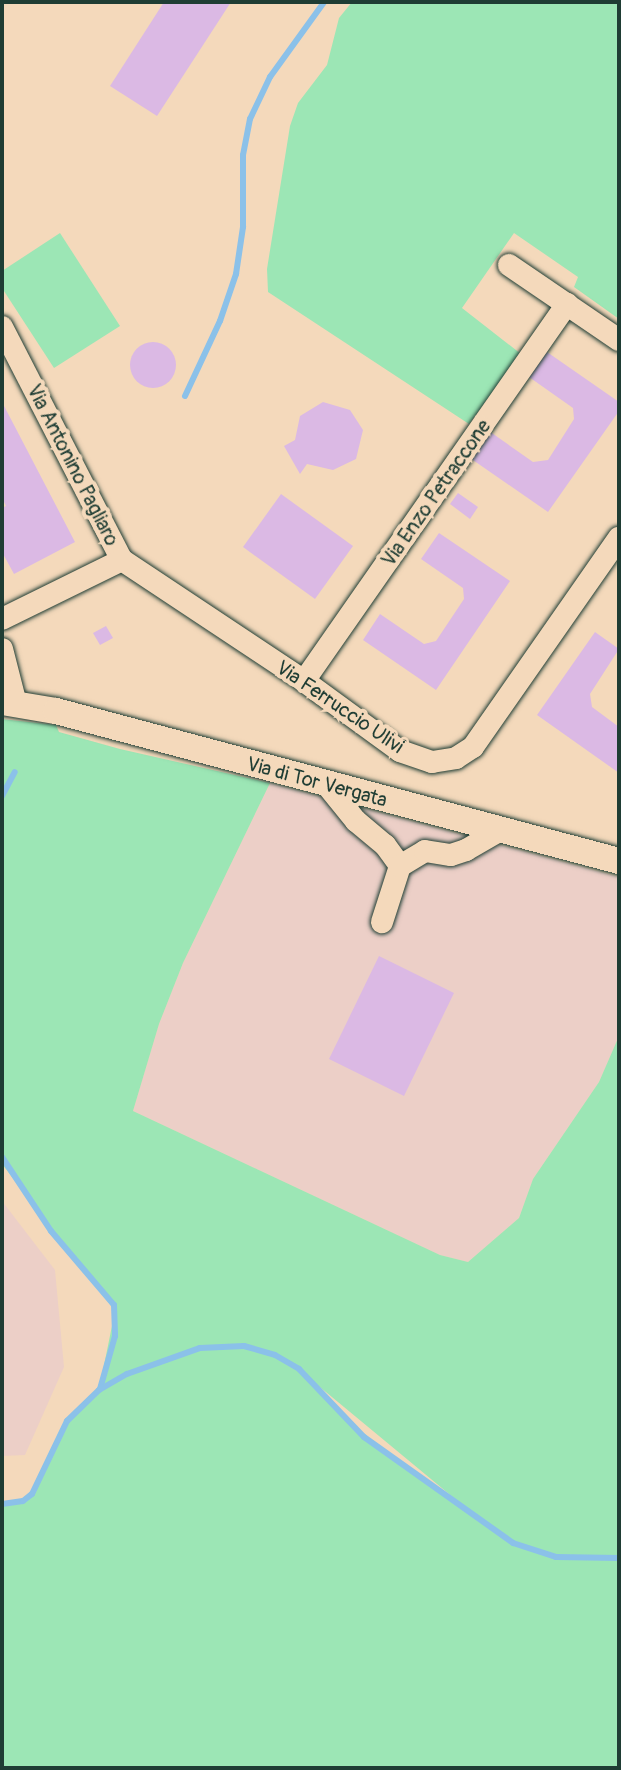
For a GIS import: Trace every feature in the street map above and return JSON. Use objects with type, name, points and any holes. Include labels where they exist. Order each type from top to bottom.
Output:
[{"type":"main road","name":"Via di Tor Vergata","points":[[9,703],[56,711],[619,861]]},
{"type":"street","points":[[509,265],[619,340]]},
{"type":"street","name":"Via Enzo Petraccone","points":[[304,681],[567,304]]},
{"type":"street","name":"Via Antonino Pagliaro","points":[[2,327],[122,560]]},
{"type":"street","name":"Via Ferruccio Ulivi","points":[[122,560],[304,681],[400,751],[432,762],[456,758],[473,747],[619,538]]},
{"type":"street","points":[[2,619],[122,560]]},
{"type":"street","name":"Via di Tor Vergata","points":[[2,649],[9,703]]},
{"type":"street","points":[[326,784],[356,821],[385,845],[400,866]]},
{"type":"street","points":[[382,922],[400,866],[425,851],[451,855],[466,850],[500,830]]},
{"type":"shaded area","points":[[270,783],[619,877],[619,1036],[599,1082],[533,1179],[519,1218],[468,1262],[440,1255],[133,1111],[159,1024],[183,963]]},
{"type":"shaded area","points":[[2,1201],[55,1270],[64,1367],[25,1455],[2,1456]]},
{"type":"green space","points":[[352,2],[619,2],[619,319],[574,287],[578,277],[514,233],[462,308],[521,354],[469,424],[268,292],[267,269],[290,126],[298,103],[327,65],[339,18]]},
{"type":"green space","points":[[60,233],[120,326],[54,368],[2,288],[2,271]]},
{"type":"green space","points":[[2,719],[56,725],[59,732],[120,749],[270,783],[183,963],[159,1024],[133,1111],[440,1255],[468,1262],[519,1218],[533,1179],[599,1082],[619,1036],[619,1768],[2,1768],[2,1504],[23,1501],[32,1495],[67,1421],[99,1390],[115,1311],[2,1164]],"holes":[[[315,1383],[495,1532],[364,1437]]]},
{"type":"building","points":[[164,2],[231,2],[157,116],[110,86]]},
{"type":"building","points":[[153,342],[162,343],[169,349],[175,356],[175,374],[169,381],[162,387],[153,388],[144,387],[137,381],[131,374],[130,365],[131,356],[137,349],[144,343]]},
{"type":"building","points":[[547,352],[619,402],[619,411],[548,512],[470,458],[489,431],[533,462],[548,460],[574,419],[573,408],[529,377]]},
{"type":"building","points":[[2,402],[75,542],[14,574],[2,552],[2,508],[6,506],[2,498]]},
{"type":"building","points":[[323,402],[350,410],[363,430],[356,459],[333,470],[307,464],[300,474],[284,446],[295,440],[300,416]]},
{"type":"building","points":[[458,493],[478,507],[470,519],[450,504]]},
{"type":"building","points":[[281,494],[353,546],[315,599],[243,547]]},
{"type":"building","points":[[439,533],[510,581],[436,690],[363,640],[380,614],[424,644],[436,641],[464,599],[463,588],[421,559]]},
{"type":"building","points":[[106,626],[113,638],[100,645],[93,633]]},
{"type":"building","points":[[595,632],[619,649],[590,694],[592,707],[619,727],[619,773],[537,715]]},
{"type":"building","points":[[379,956],[454,993],[404,1096],[329,1059]]},
{"type":"waterway","points":[[185,396],[220,321],[236,274],[243,227],[243,155],[250,119],[270,77],[324,2]]},
{"type":"waterway","points":[[2,796],[15,772]]},
{"type":"waterway","points":[[2,1157],[51,1231],[114,1305],[115,1336],[100,1389]]},
{"type":"waterway","points":[[2,1504],[23,1501],[32,1494],[67,1421],[99,1390],[127,1374],[200,1348],[244,1346],[275,1355],[299,1369],[364,1437],[513,1543],[556,1557],[619,1558]]}]
